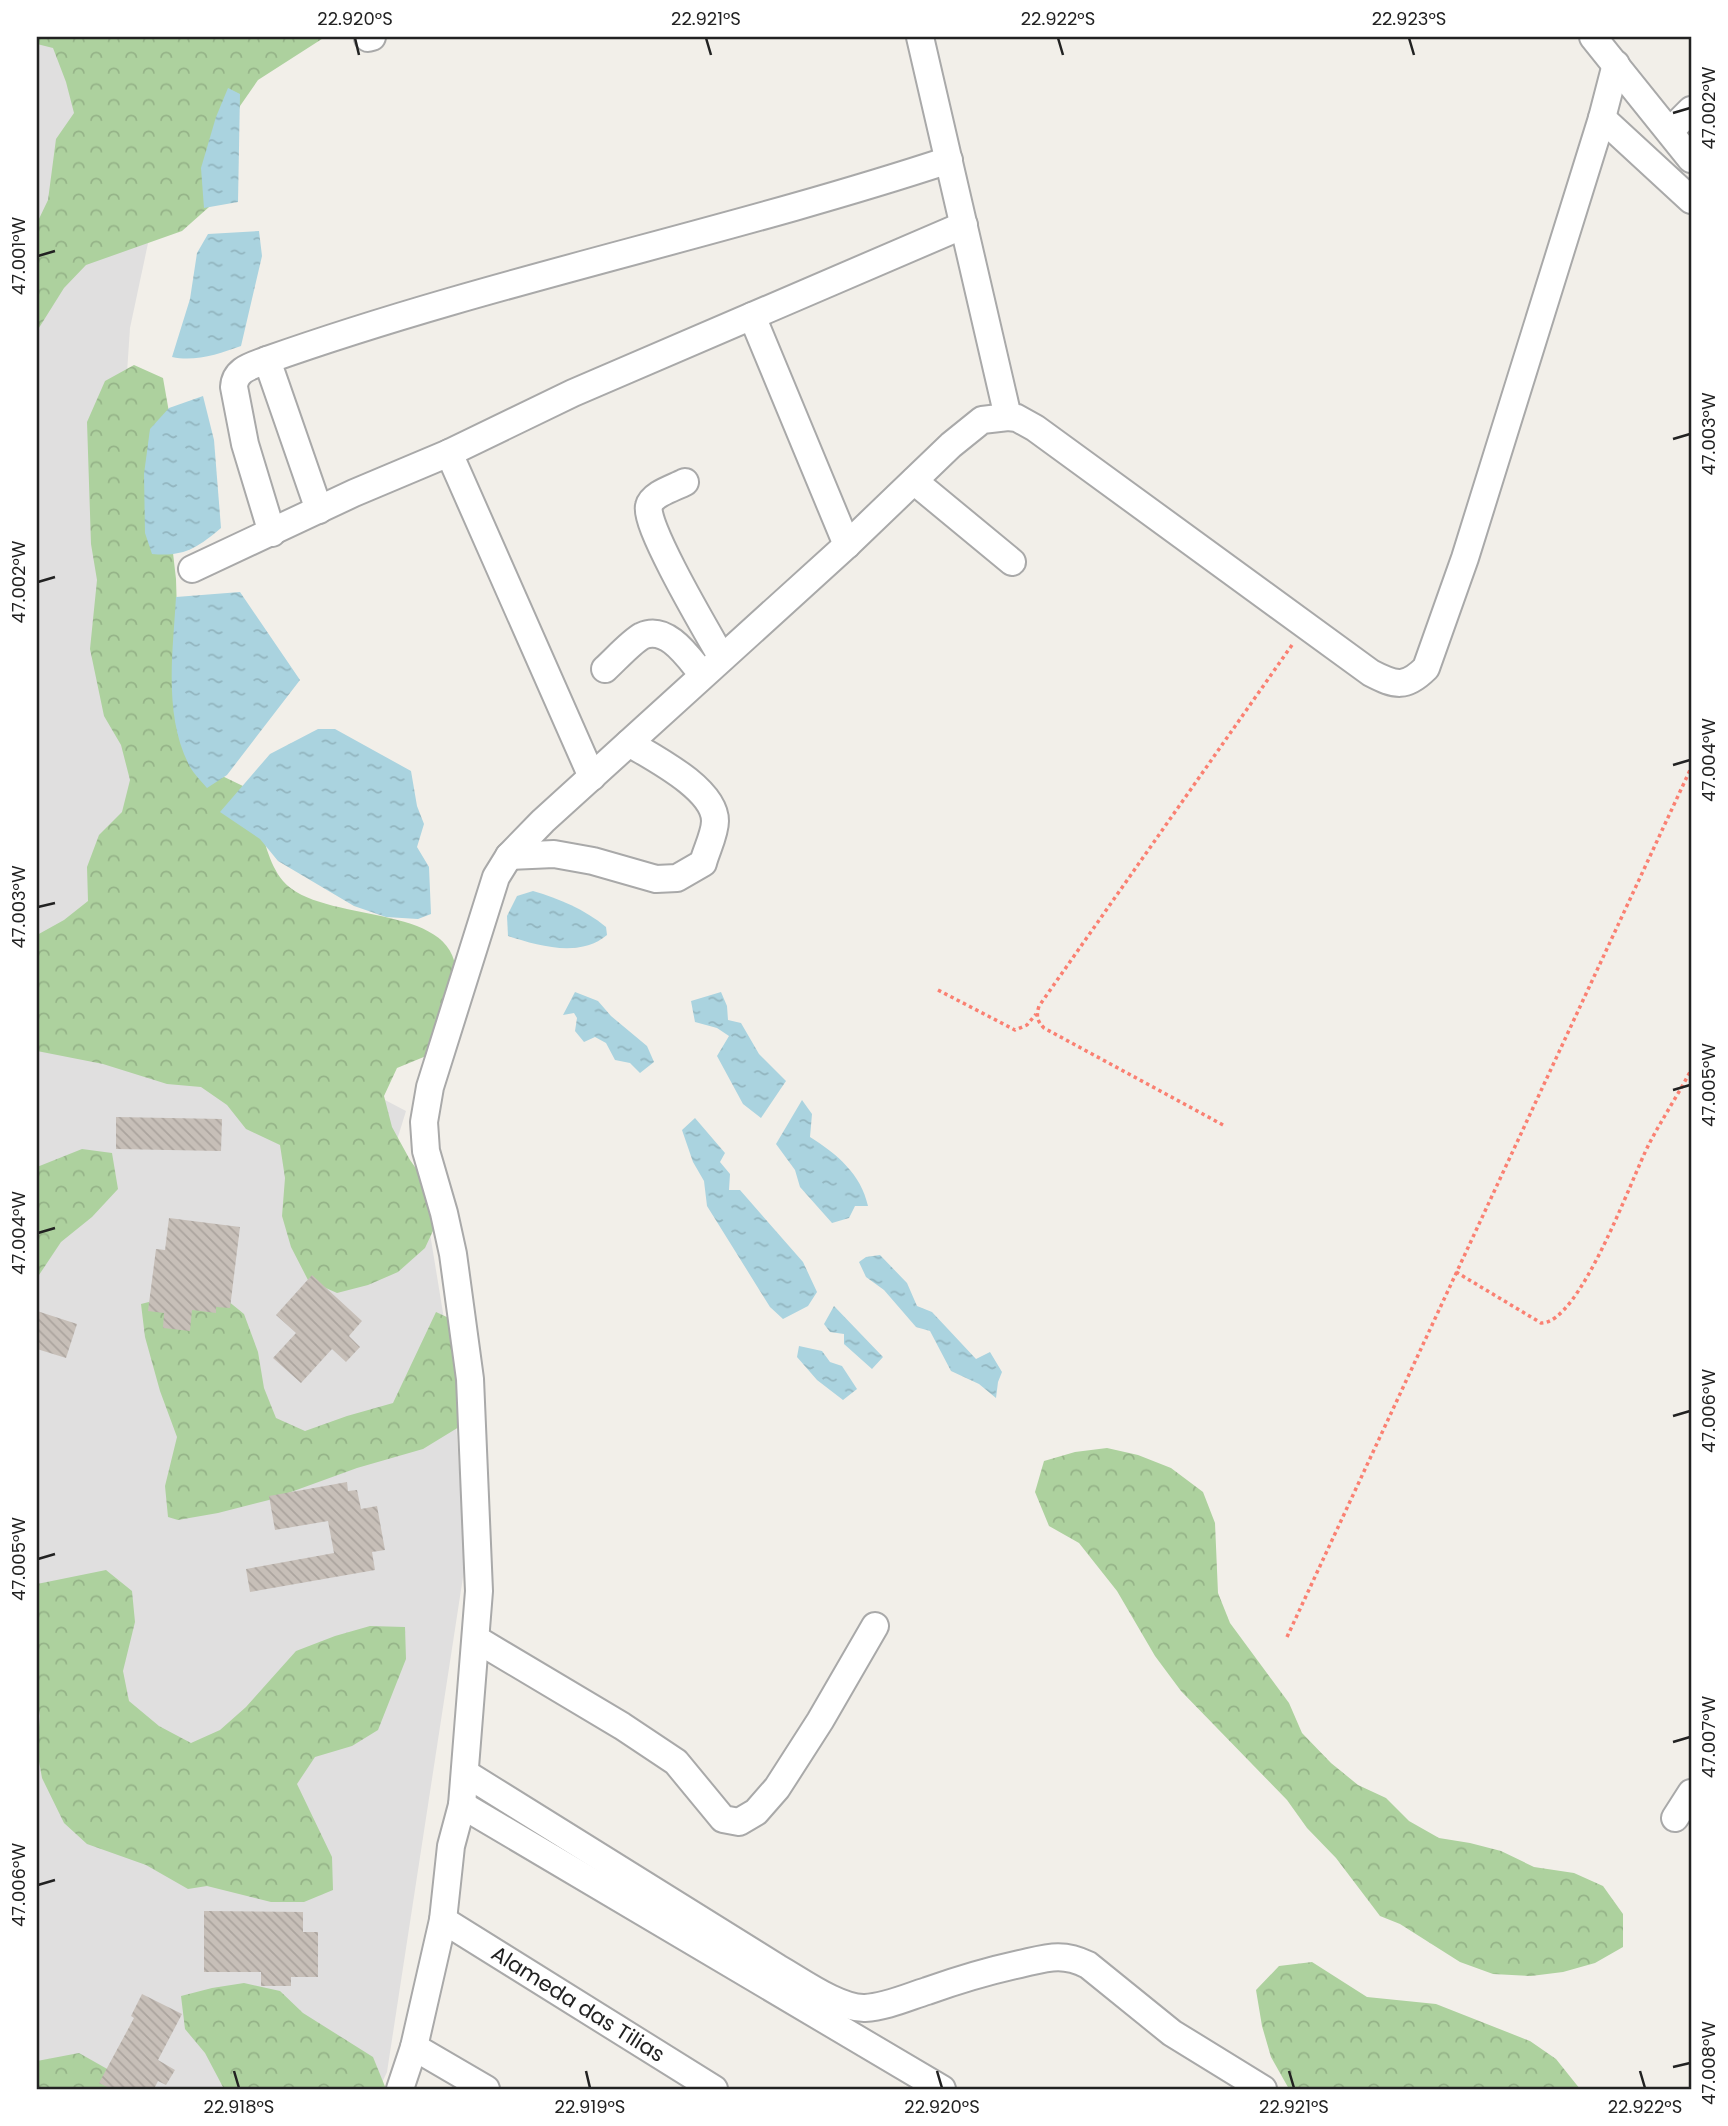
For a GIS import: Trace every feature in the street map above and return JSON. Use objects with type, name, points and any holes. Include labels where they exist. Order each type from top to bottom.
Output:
[{"type":"street","points":[[920,37],[1008,417]]},
{"type":"street","points":[[1593,37],[1691,159]]},
{"type":"street","points":[[400,2089],[414,2047],[443,1920],[452,1846],[462,1805],[480,1591],[470,1379],[453,1254],[426,1151],[424,1122],[430,1087],[496,877],[509,856],[592,777],[846,545],[951,445],[982,420],[1017,418],[1035,428],[1371,674],[1391,684],[1410,681],[1426,667],[1465,558],[1602,118],[1616,64]]},
{"type":"street","points":[[1670,131],[1691,110]]},
{"type":"street","points":[[1602,118],[1691,200]]},
{"type":"street","points":[[272,533],[245,444],[234,387],[239,372],[350,331],[714,231],[949,160]]},
{"type":"street","points":[[192,569],[449,453],[573,393],[964,225]]},
{"type":"street","points":[[752,316],[846,545]]},
{"type":"street","points":[[267,360],[319,510]]},
{"type":"street","points":[[449,453],[592,777]]},
{"type":"street","points":[[914,481],[1012,562]]},
{"type":"street","points":[[685,482],[652,499],[648,508],[651,524],[713,667]]},
{"type":"street","points":[[605,669],[643,635],[660,635],[674,641],[713,667]]},
{"type":"street","points":[[509,856],[554,854],[593,861],[656,879],[677,878],[702,863],[715,820],[704,793],[672,769],[629,743]]},
{"type":"street","points":[[476,1639],[622,1726],[676,1762],[723,1819],[739,1822],[756,1812],[777,1788],[820,1721],[875,1626]]},
{"type":"street","points":[[465,1773],[778,1968],[822,1994],[850,2006],[864,2008],[891,2003],[982,1972],[1054,1956],[1072,1957],[1087,1965],[1172,2033],[1263,2089]]},
{"type":"street","points":[[1675,1818],[1691,1793]]},
{"type":"street","points":[[462,1805],[942,2089]]},
{"type":"street","name":"Alameda das Tilias","points":[[443,1920],[714,2089]]},
{"type":"street","points":[[414,2047],[486,2089]]},
{"type":"path","points":[[938,990],[1015,1030],[1027,1025],[1306,626]]},
{"type":"path","points":[[1287,1637],[1691,768]]},
{"type":"path","points":[[1036,1014],[1038,1022],[1044,1028],[1223,1125]]},
{"type":"path","points":[[1456,1272],[1541,1323],[1554,1320],[1573,1300],[1591,1271],[1649,1144],[1691,1070]]},
{"type":"shaded area","points":[[37,37],[178,102],[130,328],[120,477],[280,1045],[406,1111],[393,1153],[426,1209],[453,1374],[465,1564],[387,2072],[379,2089],[37,2089]]},
{"type":"green space","points":[[37,37],[325,37],[258,80],[240,106],[209,207],[182,231],[86,265],[64,288],[37,331],[37,223],[48,200],[56,139],[74,113],[53,48],[37,44]]},
{"type":"green space","points":[[134,365],[163,378],[170,418],[170,527],[176,579],[178,646],[216,773],[245,787],[270,858],[283,881],[301,895],[326,904],[411,924],[434,934],[450,950],[456,973],[453,1002],[431,1054],[397,1068],[384,1096],[392,1127],[410,1160],[430,1188],[438,1220],[425,1248],[398,1272],[368,1285],[337,1293],[308,1280],[291,1247],[282,1216],[285,1178],[280,1145],[246,1129],[227,1105],[201,1087],[167,1084],[103,1064],[37,1051],[37,935],[64,920],[88,901],[87,867],[99,835],[122,812],[130,780],[121,745],[104,716],[90,649],[97,580],[91,544],[87,422],[105,381]]},
{"type":"green space","points":[[82,1149],[112,1153],[118,1189],[92,1217],[61,1242],[37,1278],[37,1167]]},
{"type":"green space","points":[[217,1292],[244,1314],[258,1352],[264,1388],[276,1418],[305,1431],[393,1403],[436,1312],[464,1325],[474,1393],[459,1427],[423,1449],[357,1468],[269,1500],[178,1520],[168,1517],[165,1486],[177,1437],[160,1391],[145,1337],[141,1304],[172,1296]]},
{"type":"green space","points":[[1107,1448],[1138,1455],[1171,1468],[1203,1492],[1215,1523],[1218,1593],[1230,1623],[1289,1703],[1302,1733],[1331,1763],[1358,1785],[1386,1798],[1409,1821],[1439,1838],[1501,1851],[1534,1867],[1574,1873],[1603,1886],[1623,1914],[1623,1947],[1595,1963],[1563,1972],[1531,1976],[1493,1974],[1460,1962],[1400,1924],[1380,1916],[1287,1800],[1181,1691],[1155,1656],[1117,1591],[1079,1543],[1049,1526],[1035,1492],[1044,1461],[1075,1452]]},
{"type":"green space","points":[[106,1570],[132,1591],[135,1622],[123,1671],[129,1701],[159,1726],[191,1743],[220,1730],[246,1707],[296,1651],[370,1626],[405,1627],[406,1659],[378,1730],[352,1746],[315,1757],[297,1784],[332,1857],[333,1890],[304,1902],[271,1902],[207,1886],[188,1889],[146,1865],[87,1844],[64,1823],[42,1778],[37,1750],[40,1716],[37,1698],[37,1584]]},
{"type":"green space","points":[[1312,1962],[1367,1997],[1436,2004],[1530,2041],[1556,2059],[1580,2089],[1289,2089],[1271,2057],[1256,1990],[1279,1966]]},
{"type":"green space","points":[[244,1983],[280,1991],[303,2013],[373,2057],[386,2089],[224,2089],[205,2053],[185,2029],[181,1996]]},
{"type":"green space","points":[[79,2053],[135,2089],[37,2089],[37,2061]]},
{"type":"water","points":[[228,88],[240,94],[238,202],[204,208],[201,168]]},
{"type":"water","points":[[259,231],[262,256],[241,346],[198,358],[172,357],[190,299],[197,253],[208,234]]},
{"type":"water","points":[[203,396],[214,440],[221,528],[190,550],[173,554],[152,554],[145,533],[144,474],[150,429],[169,408]]},
{"type":"water","points":[[240,592],[300,680],[227,775],[207,788],[190,767],[176,727],[172,662],[176,597]]},
{"type":"water","points":[[318,729],[335,729],[411,771],[417,806],[424,824],[417,847],[429,867],[431,914],[418,919],[386,917],[354,906],[278,861],[260,839],[220,812],[270,754]]},
{"type":"water","points":[[533,891],[562,901],[589,915],[606,927],[607,935],[596,942],[572,948],[546,946],[508,936],[507,916],[517,896]]},
{"type":"water","points":[[575,992],[598,1001],[611,1016],[647,1046],[654,1062],[640,1073],[630,1063],[615,1060],[606,1043],[595,1037],[584,1042],[575,1031],[577,1018],[574,1013],[563,1015]]},
{"type":"water","points":[[721,992],[727,1006],[728,1020],[741,1023],[759,1054],[786,1081],[761,1118],[743,1104],[717,1056],[729,1036],[717,1028],[695,1022],[691,1001]]},
{"type":"water","points":[[802,1100],[812,1114],[810,1137],[846,1166],[865,1195],[868,1206],[855,1206],[849,1218],[832,1223],[800,1187],[795,1170],[776,1144]]},
{"type":"water","points":[[695,1118],[725,1153],[720,1162],[730,1174],[729,1190],[740,1190],[803,1262],[817,1292],[808,1306],[783,1319],[770,1307],[707,1206],[704,1181],[693,1162],[682,1130]]},
{"type":"water","points":[[880,1255],[907,1283],[917,1306],[932,1312],[976,1359],[990,1352],[1002,1372],[996,1398],[979,1384],[951,1371],[930,1331],[916,1327],[884,1290],[866,1277],[859,1262],[866,1257]]},
{"type":"water","points":[[834,1306],[883,1357],[872,1369],[844,1344],[844,1334],[830,1332],[824,1324]]},
{"type":"water","points":[[799,1346],[822,1351],[830,1362],[842,1366],[857,1389],[843,1400],[817,1380],[797,1357]]},
{"type":"building","points":[[116,1117],[222,1119],[221,1151],[116,1149]]},
{"type":"building","points":[[169,1218],[240,1227],[230,1308],[216,1307],[216,1313],[192,1310],[190,1331],[163,1328],[164,1313],[148,1311],[156,1249],[165,1250]]},
{"type":"building","points":[[312,1275],[362,1321],[349,1336],[360,1347],[346,1362],[332,1349],[301,1383],[273,1358],[296,1333],[276,1315]]},
{"type":"building","points":[[37,1311],[77,1324],[66,1358],[37,1349]]},
{"type":"building","points":[[347,1482],[348,1491],[357,1490],[361,1509],[377,1506],[385,1550],[372,1552],[375,1570],[250,1592],[246,1569],[334,1553],[328,1521],[275,1530],[269,1496]]},
{"type":"building","points":[[204,1911],[303,1912],[303,1932],[318,1932],[318,1977],[291,1977],[291,1986],[261,1986],[261,1972],[204,1972]]},
{"type":"building","points":[[142,1994],[182,2014],[158,2060],[175,2070],[166,2085],[158,2081],[154,2089],[111,2089],[99,2083],[134,2018],[131,2016]]}]
